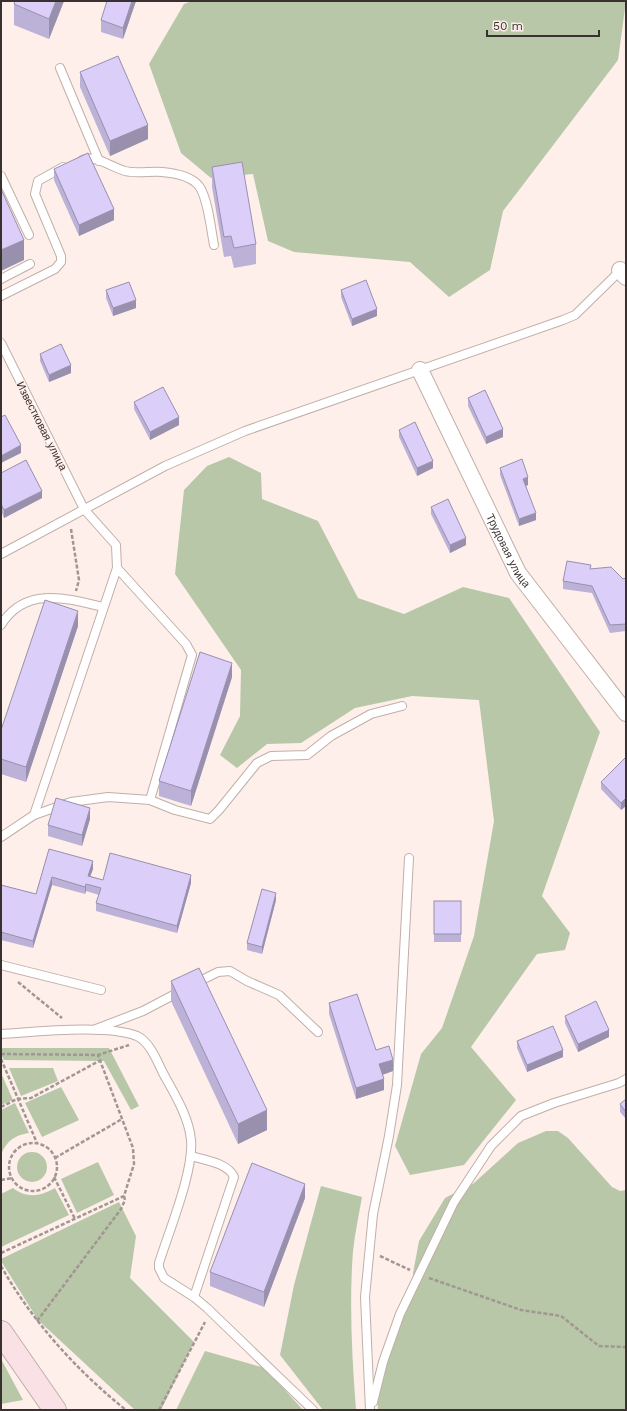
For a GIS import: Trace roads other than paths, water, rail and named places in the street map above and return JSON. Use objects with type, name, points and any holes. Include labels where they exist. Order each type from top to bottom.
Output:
[{"type":"main road","points":[[1,1332],[55,1410]]},
{"type":"street","name":"Трудовая улица","points":[[420,370],[518,573],[626,713]]},
{"type":"lane","points":[[60,68],[99,161]]},
{"type":"lane","points":[[1,296],[55,269],[61,262],[61,256],[35,194],[38,181],[52,172],[85,158],[99,161],[126,171],[163,172],[187,177],[199,186],[208,210],[214,245]]},
{"type":"lane","points":[[2,181],[29,235]]},
{"type":"lane","points":[[1,279],[30,264]]},
{"type":"lane","points":[[1,554],[165,466],[245,430],[575,315],[624,271]]},
{"type":"lane","name":"Известковая улица","points":[[1,344],[84,509],[116,545],[117,568]]},
{"type":"lane","points":[[34,815],[117,568],[186,644],[192,655],[150,800]]},
{"type":"lane","points":[[1,625],[19,605],[33,599],[54,598],[103,607]]},
{"type":"lane","points":[[1,837],[5,830],[34,815],[71,802],[108,798],[150,800],[175,810],[210,819],[257,763],[271,756],[307,755],[331,736],[372,714],[402,706]]},
{"type":"lane","points":[[371,1410],[365,1297],[373,1214],[389,1136],[397,1085],[409,858]]},
{"type":"lane","points":[[1,965],[101,990]]},
{"type":"lane","points":[[94,1030],[143,1011],[218,972],[230,971],[247,981],[280,995],[318,1032]]},
{"type":"lane","points":[[1,1034],[94,1030],[132,1035],[144,1040],[175,1095],[186,1120],[191,1139],[191,1156],[159,1263],[159,1268],[164,1278],[194,1297],[211,1311],[313,1410]]},
{"type":"lane","points":[[371,1410],[385,1355],[400,1314],[454,1202],[492,1146],[521,1116],[554,1103],[619,1083],[626,1079]]},
{"type":"lane","points":[[191,1156],[219,1165],[232,1172],[234,1177],[194,1297]]}]
